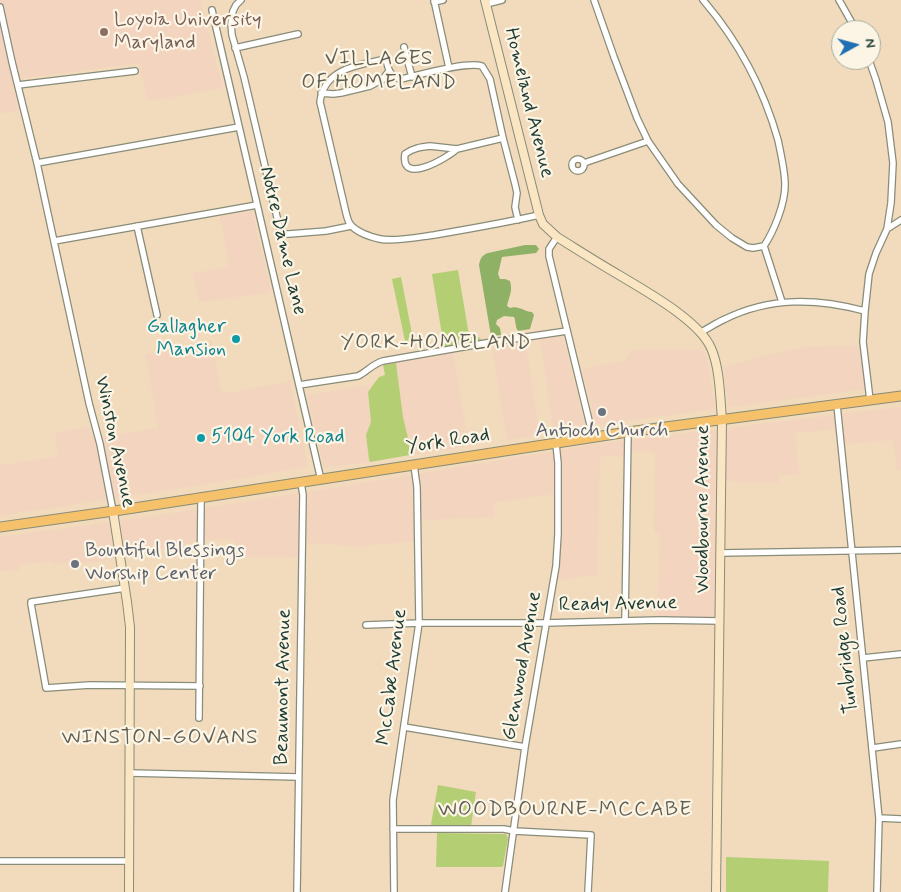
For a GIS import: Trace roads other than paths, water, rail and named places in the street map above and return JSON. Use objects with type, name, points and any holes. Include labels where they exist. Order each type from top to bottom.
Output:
[{"type":"main road","name":"York Road","points":[[0,527],[321,480],[593,437],[901,396]]},
{"type":"street","points":[[241,0],[233,11],[231,24],[280,230],[284,234],[289,234],[326,231],[351,226]]},
{"type":"street","points":[[443,0],[434,1],[449,68]]},
{"type":"street","points":[[486,2],[502,0]]},
{"type":"street","points":[[594,0],[627,94],[648,141],[678,184],[716,225],[747,247],[764,246],[773,231],[784,196],[785,185],[781,151],[775,129],[748,63],[717,16],[703,0]]},
{"type":"street","points":[[839,0],[850,20]]},
{"type":"street","name":"Homeland Avenue","points":[[486,2],[539,215]]},
{"type":"street","name":"Winston Avenue","points":[[0,7],[101,450],[125,588],[130,626],[130,892]]},
{"type":"street","name":"Notre Dame Lane","points":[[212,10],[321,480]]},
{"type":"street","points":[[236,48],[298,34]]},
{"type":"street","points":[[404,47],[412,77]]},
{"type":"street","points":[[518,220],[515,207],[517,193],[490,79],[484,68],[474,64],[401,79],[392,75],[389,71],[386,59],[352,67],[330,78],[321,93],[320,102],[346,213],[351,226],[381,240],[389,240],[482,227],[518,220],[539,215]]},
{"type":"street","points":[[18,85],[135,70]]},
{"type":"street","points":[[870,400],[863,342],[864,311],[869,274],[887,229],[893,182],[890,138],[883,101],[872,70]]},
{"type":"street","points":[[321,93],[341,93],[370,86],[383,79],[389,71]]},
{"type":"street","points":[[37,164],[239,127]]},
{"type":"street","points":[[457,149],[433,164],[416,169],[412,169],[404,161],[405,154],[420,147],[430,146],[457,149],[503,138]]},
{"type":"street","points":[[584,163],[648,141]]},
{"type":"street","points":[[54,241],[257,205]]},
{"type":"street","name":"Woodbourne Avenue","points":[[539,215],[543,224],[557,237],[655,297],[686,319],[701,332],[712,349],[722,419],[716,892]]},
{"type":"street","points":[[887,229],[901,220]]},
{"type":"street","points":[[137,226],[157,315]]},
{"type":"street","points":[[557,237],[549,249],[549,256],[593,437]]},
{"type":"street","points":[[764,246],[782,302]]},
{"type":"street","points":[[701,332],[741,312],[782,302],[810,301],[864,311]]},
{"type":"street","points":[[299,386],[358,376],[383,361],[567,331]]},
{"type":"street","name":"Tunbridge Road","points":[[837,405],[879,818],[877,892]]},
{"type":"street","points":[[625,620],[628,432]]},
{"type":"street","name":"Glenwood Avenue","points":[[505,892],[525,748],[556,566],[558,480],[556,444]]},
{"type":"street","name":"McCabe Avenue","points":[[394,892],[393,800],[419,624],[417,487],[414,465]]},
{"type":"street","name":"Beaumont Avenue","points":[[297,892],[301,483]]},
{"type":"street","points":[[199,718],[201,498]]},
{"type":"street","points":[[720,553],[901,550]]},
{"type":"street","points":[[125,588],[32,601],[46,688],[90,685],[200,686]]},
{"type":"street","name":"Ready Avenue","points":[[366,625],[625,620],[720,621]]},
{"type":"street","points":[[863,658],[901,654]]},
{"type":"street","points":[[404,727],[525,748]]},
{"type":"street","points":[[873,748],[901,744]]},
{"type":"street","points":[[130,773],[298,777]]},
{"type":"street","points":[[879,818],[901,819]]},
{"type":"street","points":[[392,829],[504,829],[591,835],[588,892]]},
{"type":"street","points":[[0,862],[130,861]]},
{"type":"place","name":"Loyola University Maryland","points":[[104,32]]},
{"type":"place","name":"Gallagher Mansion","points":[[236,339]]},
{"type":"place","name":"Antioch Church","points":[[602,412]]},
{"type":"place","name":"5104 York Road","points":[[201,438]]},
{"type":"place","name":"Bountiful Blessings Worship Center","points":[[75,564]]},
{"type":"district","name":"VILLAGES OF HOMELAND","points":[[379,72]]},
{"type":"district","name":"YORK-HOMELAND","points":[[436,344]]},
{"type":"district","name":"WINSTON-GOVANS","points":[[160,739]]},
{"type":"district","name":"WOODBOURNE-MCCABE","points":[[565,811]]}]
